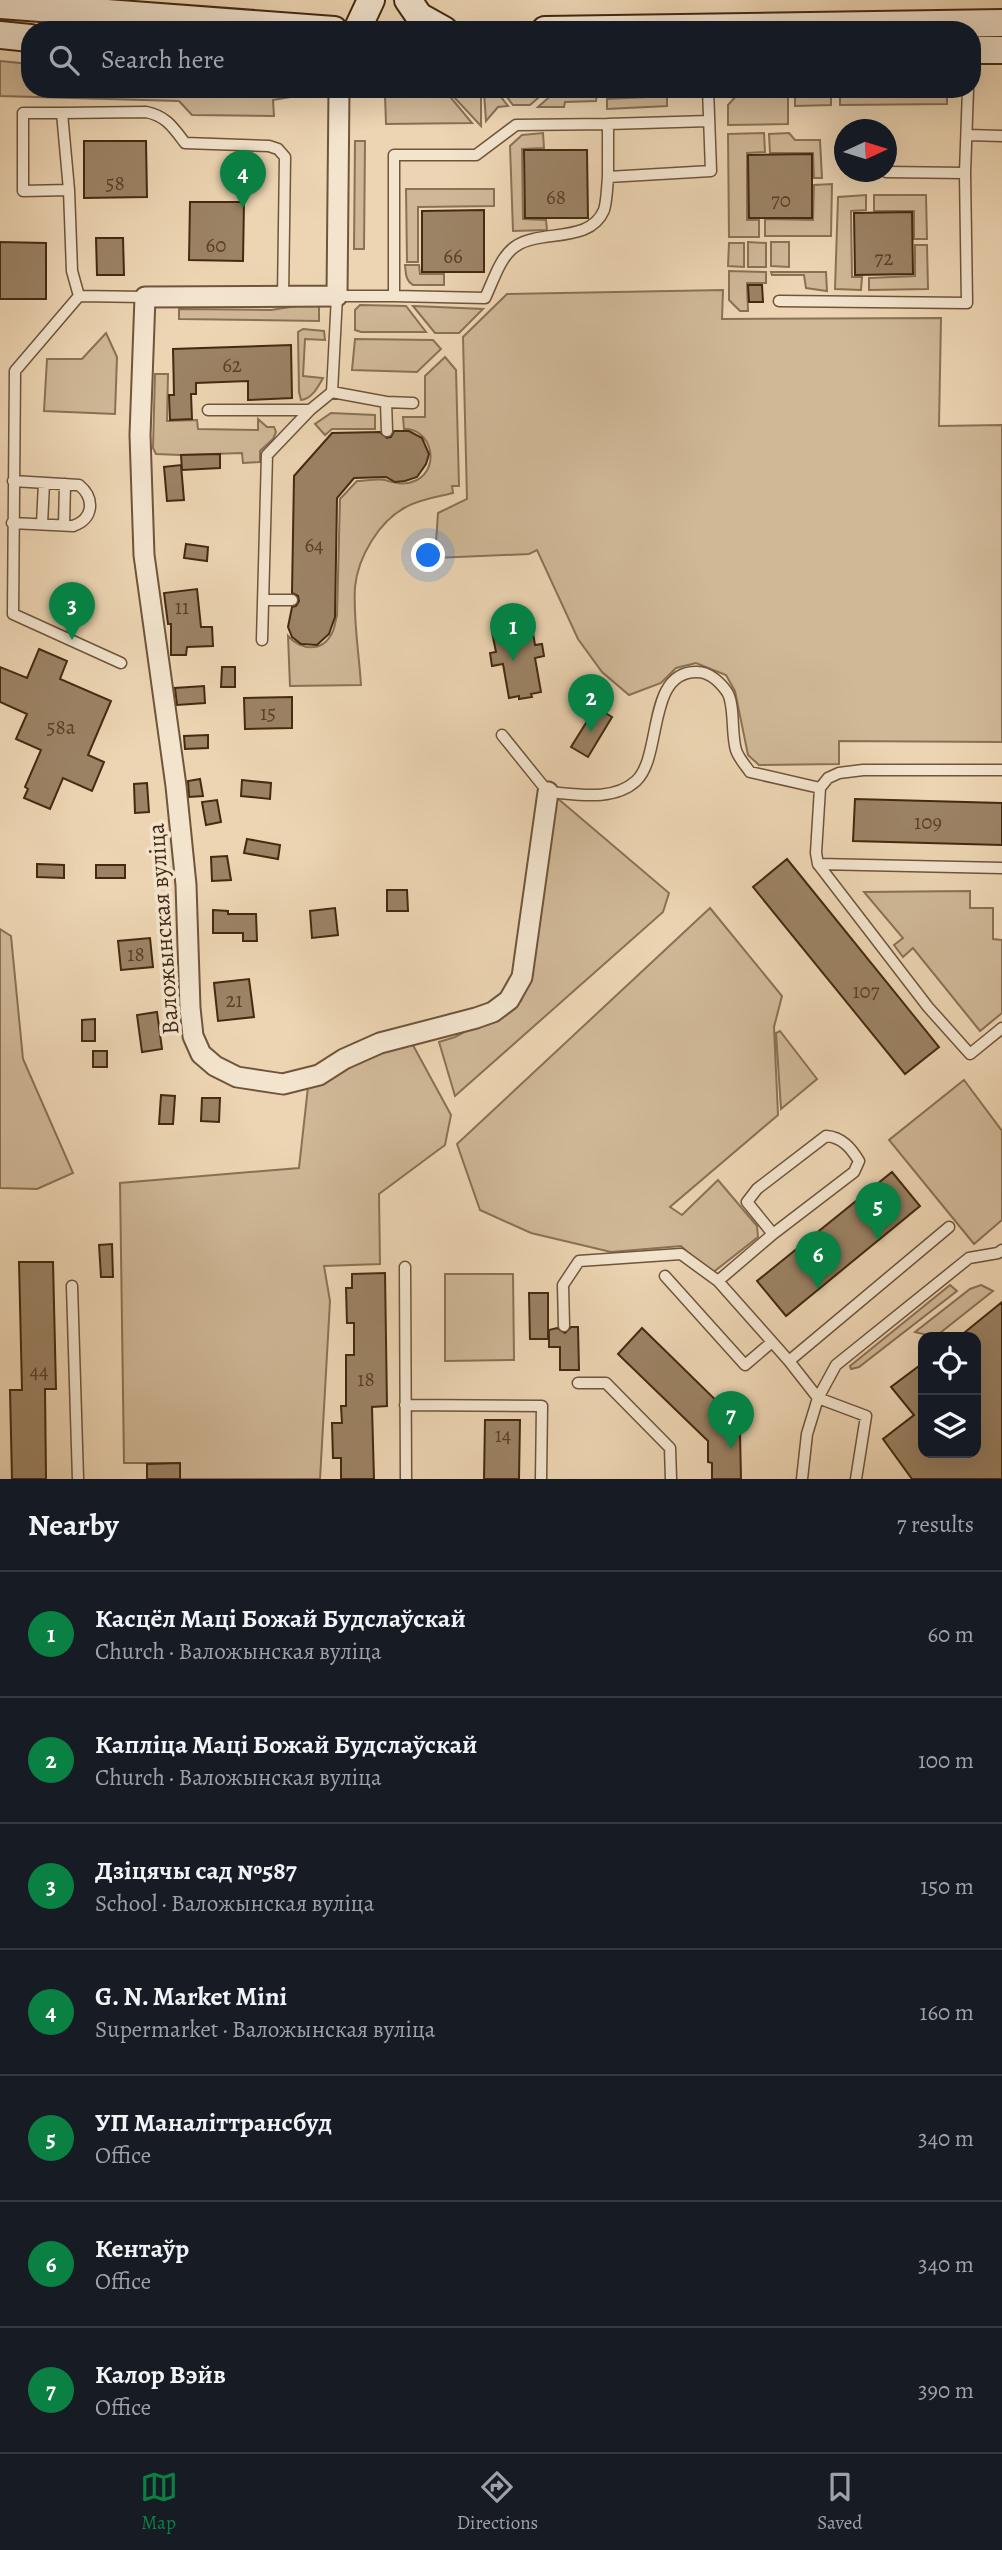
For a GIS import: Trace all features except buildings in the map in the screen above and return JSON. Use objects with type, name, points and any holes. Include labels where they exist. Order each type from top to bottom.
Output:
[{"type":"main road","points":[[361,21],[371,0]]},
{"type":"main road","points":[[408,0],[419,16],[428,21]]},
{"type":"main road","points":[[0,5],[214,21]]},
{"type":"main road","points":[[981,23],[1002,23]]},
{"type":"main road","points":[[0,35],[21,37]]},
{"type":"main road","points":[[981,50],[1002,50]]},
{"type":"street","points":[[145,297],[337,296],[339,98]]},
{"type":"street","name":"Валожынская вуліца","points":[[145,297],[140,435],[144,555],[176,786],[186,885],[193,1036],[201,1054],[215,1066],[237,1077],[283,1084],[319,1075],[344,1059],[380,1043],[493,1012],[509,1000],[522,977],[548,792]]},
{"type":"lane","points":[[608,177],[711,171],[708,98]]},
{"type":"lane","points":[[779,301],[967,303],[965,173],[968,98]]},
{"type":"lane","points":[[69,190],[23,191],[23,113],[146,112],[159,115],[170,123],[185,143],[270,146],[278,149],[285,157],[283,298]]},
{"type":"lane","points":[[62,113],[69,190],[72,271],[79,296]]},
{"type":"lane","points":[[394,296],[394,155],[476,155],[516,125],[709,121]]},
{"type":"lane","points":[[262,640],[267,455],[310,410],[332,392],[337,296],[485,298],[507,254],[516,246],[530,240],[587,229],[597,221],[604,209],[608,177],[608,124]]},
{"type":"lane","points":[[967,135],[1002,136]]},
{"type":"lane","points":[[897,172],[965,173]]},
{"type":"lane","points":[[79,296],[145,297]]},
{"type":"lane","points":[[79,296],[15,371],[13,614],[121,663]]},
{"type":"lane","points":[[332,392],[413,403]]},
{"type":"lane","points":[[386,401],[387,431]]},
{"type":"lane","points":[[208,410],[310,410]]},
{"type":"lane","points":[[12,523],[82,523],[90,506],[86,490],[79,485],[13,481]]},
{"type":"lane","points":[[42,524],[44,483]]},
{"type":"lane","points":[[64,525],[65,484]]},
{"type":"lane","points":[[263,600],[292,600]]},
{"type":"lane","points":[[502,735],[548,792],[594,796],[616,792],[636,781],[651,754],[658,710],[676,678],[692,671],[703,672],[715,679],[729,694],[736,752],[750,772],[820,789]]},
{"type":"lane","points":[[1002,770],[863,770],[839,773],[828,778],[820,789],[816,853],[818,864],[928,1007],[970,1054],[1002,1028]]},
{"type":"lane","points":[[818,864],[1002,868]]},
{"type":"lane","points":[[718,1281],[773,1234],[854,1172],[859,1161],[850,1147],[835,1136],[826,1136],[757,1189],[747,1202],[773,1234]]},
{"type":"lane","points":[[789,1361],[949,1227]]},
{"type":"lane","points":[[802,1479],[807,1434],[818,1398],[836,1365],[969,1258],[1000,1252]]},
{"type":"lane","points":[[564,1326],[563,1285],[579,1261],[681,1254],[718,1281],[818,1398],[866,1416],[856,1479]]},
{"type":"lane","points":[[405,1267],[406,1479]]},
{"type":"lane","points":[[665,1276],[745,1366],[772,1342]]},
{"type":"lane","points":[[72,1286],[78,1479]]},
{"type":"lane","points":[[578,1383],[607,1383],[670,1448],[671,1479]]},
{"type":"lane","points":[[405,1405],[542,1406],[541,1479]]},
{"type":"shaded area","points":[[0,61],[21,63],[21,97],[0,96]]},
{"type":"shaded area","points":[[72,98],[285,98],[273,100],[274,116],[192,115],[179,101]]},
{"type":"shaded area","points":[[385,98],[451,98],[472,123],[386,124]]},
{"type":"shaded area","points":[[455,98],[481,98],[481,126]]},
{"type":"shaded area","points":[[484,98],[502,98],[508,106],[498,107],[486,121]]},
{"type":"shaded area","points":[[508,98],[538,98],[530,105],[513,105]]},
{"type":"shaded area","points":[[548,98],[596,98],[596,101],[565,102],[564,107],[538,107]]},
{"type":"shaded area","points":[[667,98],[667,106],[607,109],[607,99]]},
{"type":"shaded area","points":[[734,98],[788,98],[788,124],[728,125],[728,105]]},
{"type":"shaded area","points":[[795,98],[831,98],[831,105],[795,106]]},
{"type":"shaded area","points":[[840,98],[947,98],[947,104],[840,105]]},
{"type":"shaded area","points":[[543,133],[544,148],[522,149],[523,219],[546,220],[547,230],[513,231],[510,146],[522,135]]},
{"type":"shaded area","points":[[764,133],[765,152],[747,153],[747,220],[759,220],[759,237],[729,237],[728,134]]},
{"type":"shaded area","points":[[789,133],[795,140],[820,140],[822,178],[814,178],[813,153],[770,153],[769,134]]},
{"type":"shaded area","points":[[355,141],[365,141],[364,249],[354,249]]},
{"type":"shaded area","points":[[832,184],[831,236],[765,236],[765,219],[813,220],[814,185]]},
{"type":"shaded area","points":[[406,189],[494,189],[494,206],[418,207],[418,262],[407,262]]},
{"type":"shaded area","points":[[866,195],[866,210],[851,211],[852,277],[862,277],[861,290],[835,289],[838,197]]},
{"type":"shaded area","points":[[874,195],[926,195],[927,239],[914,239],[914,211],[874,211]]},
{"type":"shaded area","points":[[748,242],[766,243],[766,267],[748,267]]},
{"type":"shaded area","points":[[771,242],[789,242],[789,267],[771,266]]},
{"type":"shaded area","points":[[729,243],[744,243],[744,267],[728,266]]},
{"type":"shaded area","points":[[915,245],[927,245],[928,289],[869,290],[869,278],[915,276]]},
{"type":"shaded area","points":[[405,265],[419,265],[420,274],[444,274],[444,285],[413,285],[407,279]]},
{"type":"shaded area","points":[[729,271],[766,272],[766,283],[747,283],[748,311],[740,311],[729,300]]},
{"type":"shaded area","points":[[771,272],[826,272],[827,291],[806,288],[804,275],[772,275]]},
{"type":"shaded area","points":[[723,290],[722,319],[941,318],[939,426],[1002,425],[1002,742],[839,741],[839,764],[759,765],[748,755],[735,691],[726,675],[696,663],[676,668],[661,683],[629,695],[602,672],[578,639],[537,550],[529,554],[435,558],[438,513],[467,499],[463,337],[507,294]]},
{"type":"shaded area","points":[[316,303],[319,307],[319,321],[179,319],[179,309],[271,310]]},
{"type":"shaded area","points":[[360,305],[406,306],[426,332],[355,330],[355,310]]},
{"type":"shaded area","points":[[413,306],[483,309],[459,333],[435,333]]},
{"type":"shaded area","points":[[303,329],[324,331],[325,340],[305,339],[303,376],[323,378],[311,395],[301,400],[298,332]]},
{"type":"shaded area","points":[[106,333],[117,357],[115,414],[44,411],[47,359],[82,359]]},
{"type":"shaded area","points":[[355,339],[433,340],[441,349],[417,372],[352,370]]},
{"type":"shaded area","points":[[445,357],[456,370],[459,486],[452,486],[453,493],[417,502],[396,513],[379,531],[365,552],[355,587],[355,624],[361,685],[290,686],[288,636],[305,646],[323,644],[332,633],[337,616],[340,499],[357,481],[382,479],[405,483],[413,482],[424,474],[431,458],[430,449],[421,435],[404,429],[403,417],[425,417],[425,376]]},
{"type":"shaded area","points":[[155,374],[168,374],[167,421],[197,420],[198,429],[258,430],[258,419],[267,427],[274,427],[276,432],[273,439],[260,451],[260,462],[243,463],[242,453],[156,454],[153,448]]},
{"type":"shaded area","points":[[331,413],[375,415],[375,429],[332,429],[325,435],[315,424]]},
{"type":"shaded area","points":[[556,797],[669,893],[663,912],[455,1096],[439,1042],[455,1037],[521,1001],[531,958]]},
{"type":"shaded area","points":[[970,891],[970,908],[993,908],[993,939],[1002,940],[1002,1013],[980,1031],[913,948],[903,957],[894,945],[903,938],[864,892]]},
{"type":"shaded area","points":[[710,908],[782,996],[774,1027],[778,1115],[670,1207],[682,1215],[718,1180],[757,1226],[758,1237],[711,1274],[681,1246],[611,1252],[531,1233],[480,1210],[457,1144]]},
{"type":"shaded area","points":[[0,929],[11,936],[23,1059],[73,1173],[37,1189],[0,1188]]},
{"type":"shaded area","points":[[780,1031],[817,1079],[781,1109],[776,1033]]},
{"type":"shaded area","points":[[408,1036],[451,1115],[445,1145],[379,1194],[380,1264],[324,1266],[330,1301],[320,1479],[180,1479],[179,1463],[124,1463],[120,1183],[299,1168],[309,1078]]},
{"type":"shaded area","points":[[964,1080],[1002,1131],[1002,1220],[974,1244],[889,1140]]},
{"type":"shaded area","points":[[445,1274],[513,1274],[514,1360],[445,1361]]},
{"type":"shaded area","points":[[950,1285],[957,1291],[859,1367],[851,1369],[850,1366]]},
{"type":"shaded area","points":[[981,1285],[993,1291],[941,1332],[915,1332],[970,1289]]},
{"type":"place","name":"G. N. Market Mini","points":[[243,208]]},
{"type":"place","name":"Дзіцячы сад №587","points":[[72,640]]},
{"type":"place","name":"Касцёл Маці Божай Будслаўскай","points":[[513,661]]},
{"type":"place","name":"Капліца Маці Божай Будслаўскай","points":[[591,732]]},
{"type":"place","name":"УП Маналіттрансбуд","points":[[878,1240]]},
{"type":"place","name":"Кентаўр","points":[[818,1289]]},
{"type":"place","name":"Калор Вэйв","points":[[731,1449]]}]
